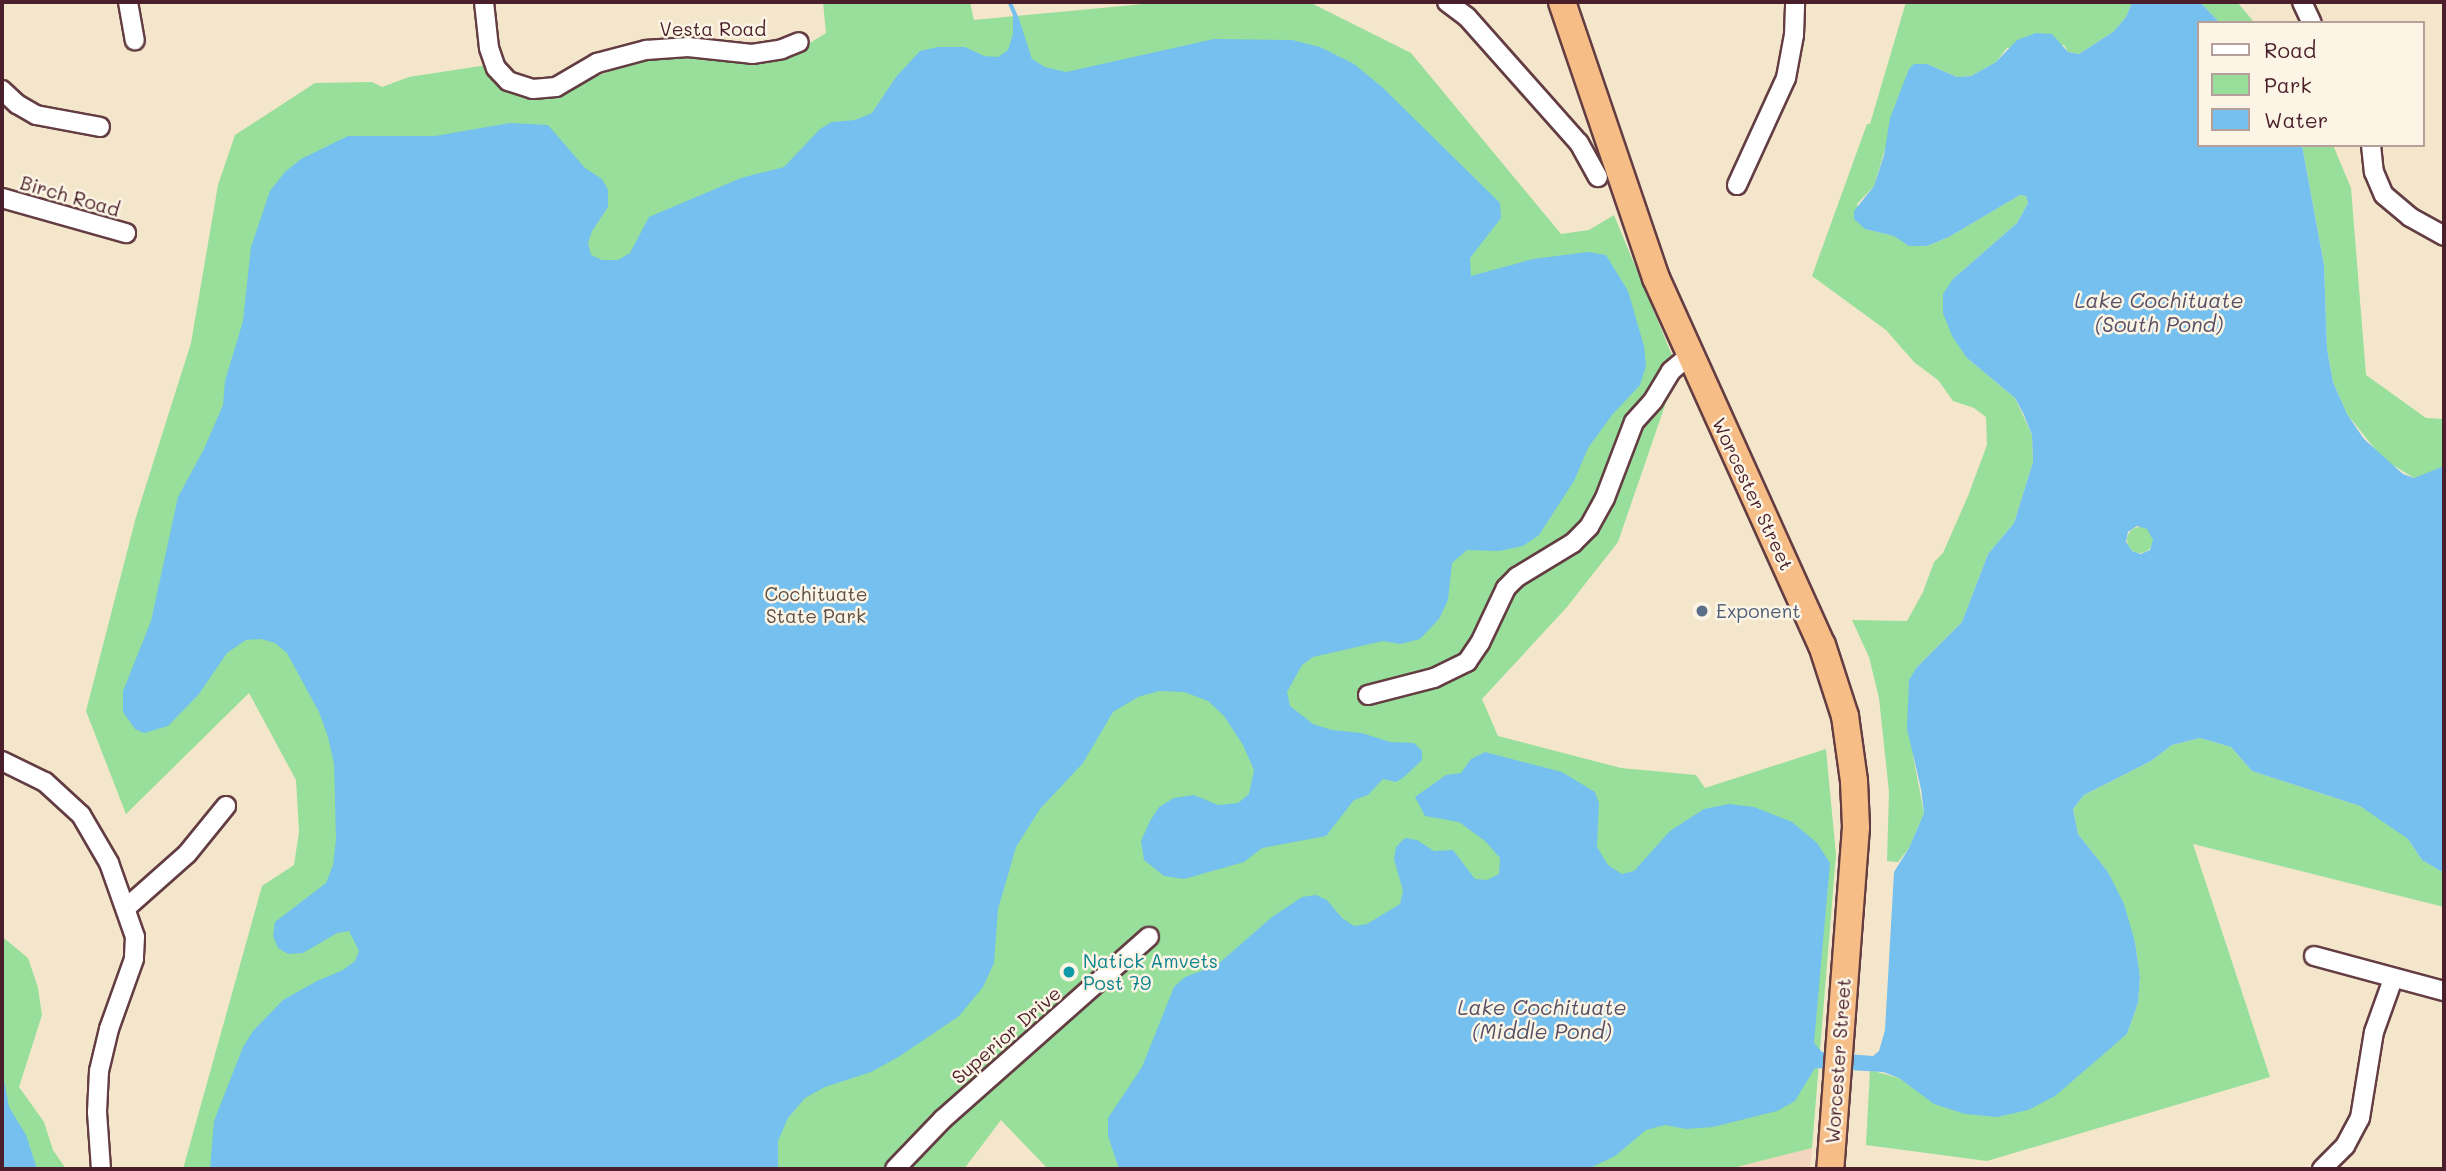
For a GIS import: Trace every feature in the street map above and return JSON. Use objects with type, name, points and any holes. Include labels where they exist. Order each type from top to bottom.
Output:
[{"type":"highway","name":"Worcester Street","points":[[1562,2],[1640,235],[1689,356],[1822,645],[1846,723],[1854,782],[1856,827],[1847,1044]]},
{"type":"highway","name":"Worcester Street","points":[[1580,2],[1670,271],[1834,632],[1860,710],[1869,762],[1871,815],[1844,1074],[1830,1169]]},
{"type":"highway","name":"Worcester Street","points":[[1844,1074],[1845,1169]]},
{"type":"street","points":[[128,2],[135,40]]},
{"type":"street","name":"Vesta Road","points":[[484,2],[491,55],[499,73],[508,81],[533,89],[556,87],[597,63],[655,49],[688,47],[752,54],[782,49],[799,42]]},
{"type":"street","points":[[1447,2],[1468,18],[1579,143],[1598,177]]},
{"type":"street","points":[[1737,185],[1786,78],[1794,35],[1795,2]]},
{"type":"street","points":[[2302,2],[2311,21]]},
{"type":"street","points":[[2,90],[16,104],[36,115],[100,127]]},
{"type":"street","points":[[2371,147],[2374,172],[2384,195],[2410,217],[2444,236]]},
{"type":"street","name":"Birch Road","points":[[2,198],[126,233]]},
{"type":"street","points":[[1368,695],[1434,678],[1467,662],[1480,643],[1506,587],[1517,577],[1573,543],[1593,521],[1634,422],[1653,401],[1671,371],[1689,356]]},
{"type":"street","points":[[2,761],[45,782],[74,808],[99,842],[119,887],[136,949],[99,1071],[97,1112],[101,1169]]},
{"type":"street","points":[[126,908],[195,845],[226,806]]},
{"type":"street","points":[[119,887],[153,885]]},
{"type":"street","name":"Superior Drive","points":[[895,1169],[943,1119],[1149,937]]},
{"type":"street","points":[[2314,956],[2444,991]]},
{"type":"street","points":[[2324,1169],[2345,1146],[2360,1118],[2374,1032],[2393,979]]},
{"type":"shaded area","points":[[1812,1148],[1810,1169],[1729,1169]]},
{"type":"green space","name":"Cochituate State Park","points":[[823,2],[970,2],[974,20],[1165,2],[1309,2],[1411,53],[1561,234],[1589,230],[1614,215],[1681,377],[1673,382],[1618,542],[1567,607],[1482,699],[1498,736],[1621,768],[1696,775],[1705,788],[1826,749],[1836,855],[1812,1148],[1729,1169],[1048,1169],[1001,1120],[964,1169],[183,1169],[262,886],[294,865],[299,832],[296,780],[249,693],[126,814],[86,711],[136,517],[191,343],[218,185],[235,135],[315,83],[372,82],[382,87],[409,77],[487,65],[559,92],[647,56],[745,61],[792,54],[826,33]]},
{"type":"green space","points":[[1906,2],[2132,2],[2126,17],[2113,32],[2079,54],[2068,52],[2064,45],[2007,48],[1996,62],[1971,76],[1957,77],[1927,64],[1909,69],[1874,186],[1857,204],[1865,229],[1895,236],[1909,246],[1927,246],[1949,237],[2020,195],[2026,196],[2028,203],[2017,223],[1953,279],[1967,358],[2015,398],[2032,435],[2033,462],[2014,523],[1988,554],[1962,622],[1917,667],[1913,756],[1924,813],[1909,848],[1898,862],[1887,861],[1889,792],[1879,698],[1869,657],[1852,620],[1907,621],[1923,592],[1934,562],[1943,553],[1968,496],[1987,445],[1986,417],[1974,408],[1953,401],[1938,380],[1914,362],[1886,330],[1812,276],[1867,124],[1870,124]]},
{"type":"green space","points":[[2200,2],[2237,2],[2253,21],[2218,21]]},
{"type":"green space","points":[[2302,147],[2334,147],[2351,188],[2366,375],[2426,418],[2444,419],[2444,466],[2428,475],[2414,478],[2383,459],[2347,414],[2333,382],[2327,349],[2324,265]]},
{"type":"green space","points":[[2140,527],[2149,531],[2153,540],[2149,549],[2140,553],[2131,549],[2127,540],[2131,531]]},
{"type":"green space","points":[[2200,738],[2231,747],[2252,771],[2360,806],[2385,821],[2408,839],[2422,860],[2444,873],[2444,907],[2193,844],[2270,1077],[1987,1161],[1866,1145],[1870,1070],[1899,1078],[1915,1089],[2078,1075],[2127,1034],[2138,1003],[2140,977],[2135,942],[2108,872],[2078,834],[2073,809],[2084,795],[2151,761],[2172,745]]},
{"type":"green space","points":[[2,939],[28,958],[38,988],[42,1015],[19,1087],[44,1122],[53,1150],[66,1169],[2,1169]]},
{"type":"water","name":"Lake Cochituate (South Pond)","points":[[2132,2],[2200,2],[2218,21],[2198,21],[2198,147],[2302,147],[2324,265],[2327,349],[2333,382],[2347,414],[2364,439],[2403,474],[2414,478],[2444,466],[2444,873],[2422,860],[2408,839],[2360,806],[2252,771],[2231,747],[2200,738],[2172,745],[2151,761],[2084,795],[2073,809],[2078,834],[2108,872],[2124,904],[2135,942],[2140,977],[2138,1003],[2127,1034],[2055,1096],[2028,1110],[1997,1117],[1965,1114],[1934,1104],[1899,1078],[1883,1072],[1815,1068],[1795,1101],[1777,1111],[1713,1127],[1686,1129],[1665,1125],[1646,1130],[1615,1156],[1588,1169],[1119,1169],[1108,1136],[1108,1118],[1142,1067],[1174,987],[1185,977],[1217,965],[1272,917],[1302,897],[1316,895],[1327,900],[1342,918],[1354,926],[1367,924],[1400,904],[1403,891],[1394,859],[1396,847],[1405,838],[1417,840],[1434,851],[1453,850],[1475,879],[1487,880],[1499,874],[1500,858],[1485,841],[1459,822],[1425,816],[1415,797],[1446,775],[1461,773],[1471,759],[1485,752],[1562,772],[1595,792],[1599,803],[1597,847],[1608,865],[1622,874],[1634,871],[1670,831],[1704,809],[1729,804],[1754,807],[1792,822],[1817,843],[1830,863],[1814,1043],[1822,1052],[1873,1056],[1879,1051],[1885,1030],[1894,872],[1909,848],[1924,813],[1907,729],[1909,680],[1917,667],[1962,622],[1988,554],[2014,523],[2033,462],[2032,435],[2015,398],[1967,358],[1952,336],[1943,313],[1943,294],[1953,279],[2017,223],[2028,203],[2026,196],[2020,195],[1949,237],[1927,246],[1909,246],[1894,236],[1865,229],[1854,219],[1854,211],[1874,186],[1884,155],[1890,118],[1909,69],[1914,64],[1927,64],[1957,77],[1971,76],[1996,62],[2017,40],[2036,33],[2052,34],[2068,52],[2079,54],[2113,32],[2126,17]],"holes":[[[2137,526],[2147,529],[2153,540],[2150,550],[2141,554],[2132,551],[2126,542],[2128,532]]]},
{"type":"water","name":"Cochituate State Park","points":[[1018,16],[1032,59],[1045,67],[1066,72],[1214,39],[1292,40],[1320,47],[1354,64],[1382,87],[1500,203],[1501,218],[1470,258],[1471,276],[1533,259],[1588,252],[1606,255],[1628,291],[1644,346],[1646,366],[1640,385],[1612,415],[1588,448],[1574,481],[1539,535],[1523,546],[1499,551],[1467,550],[1452,563],[1448,600],[1439,619],[1420,639],[1400,644],[1383,641],[1313,657],[1302,665],[1287,692],[1290,706],[1313,724],[1332,730],[1362,733],[1390,742],[1414,743],[1422,751],[1422,760],[1403,778],[1396,782],[1383,779],[1368,795],[1354,800],[1326,836],[1262,848],[1244,862],[1184,879],[1164,876],[1144,860],[1141,841],[1159,807],[1174,798],[1194,795],[1218,805],[1238,803],[1249,794],[1254,770],[1243,745],[1224,716],[1208,701],[1184,692],[1159,691],[1138,697],[1113,712],[1083,763],[1040,809],[1016,847],[998,909],[994,963],[983,987],[959,1016],[900,1056],[871,1072],[825,1087],[805,1098],[788,1118],[778,1141],[778,1169],[210,1169],[214,1121],[243,1047],[253,1031],[283,1000],[343,970],[355,961],[359,951],[349,931],[337,933],[303,953],[288,954],[278,948],[273,936],[275,922],[326,883],[333,865],[336,839],[334,764],[328,737],[319,712],[287,653],[275,643],[261,639],[246,640],[227,653],[199,694],[168,726],[144,733],[135,729],[123,712],[123,691],[151,621],[178,497],[204,449],[223,405],[225,381],[243,321],[251,247],[270,191],[285,172],[301,159],[348,136],[435,136],[510,123],[548,125],[585,168],[602,179],[608,190],[608,207],[592,231],[588,243],[591,255],[602,260],[618,260],[630,253],[649,217],[741,178],[784,167],[820,129],[832,122],[855,120],[872,113],[896,77],[920,51],[938,47],[965,47],[984,56],[998,57],[1008,50],[1013,34],[1013,17]]},
{"type":"water","points":[[2,1069],[9,1107],[26,1135],[37,1169],[2,1169]]},
{"type":"waterway","points":[[1010,2],[1016,16]]},
{"type":"place","name":"Exponent","points":[[1702,611]]},
{"type":"place","name":"Natick Amvets Post 79","points":[[1069,972]]},
{"type":"water label","name":"Lake Cochituate (Middle Pond)","points":[[1542,1019]]}]
